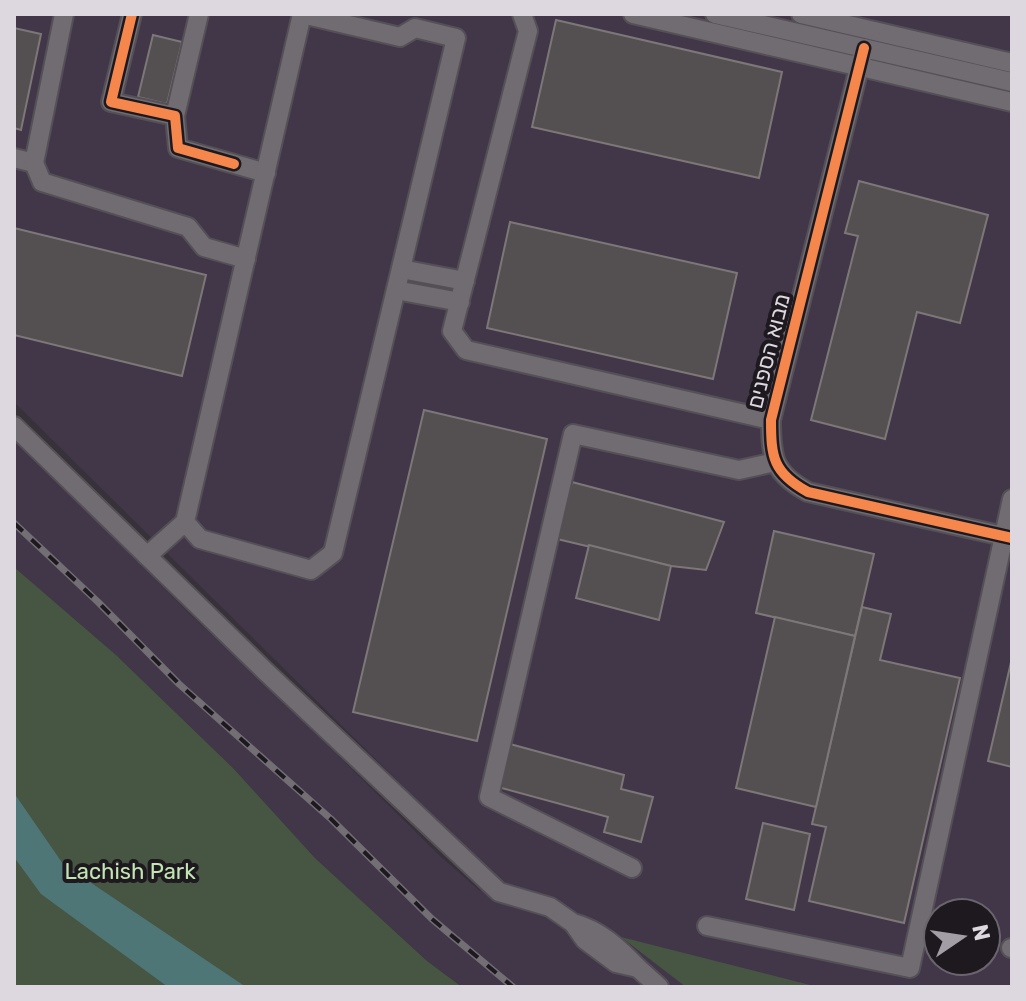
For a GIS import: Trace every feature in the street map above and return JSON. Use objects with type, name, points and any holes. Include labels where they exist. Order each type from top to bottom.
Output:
[{"type":"street","points":[[70,14],[63,14],[34,163],[42,182],[188,227],[204,247],[246,259]]},
{"type":"street","points":[[132,14],[111,102],[175,116]]},
{"type":"street","points":[[199,14],[175,116],[178,148],[266,173]]},
{"type":"street","points":[[147,556],[185,522],[302,14],[400,37],[415,28],[456,38],[333,553],[311,570],[200,539],[185,522]]},
{"type":"street","points":[[522,14],[528,31],[452,331],[466,350],[771,420]]},
{"type":"street","points":[[633,14],[1012,82]]},
{"type":"street","points":[[715,14],[1012,102]]},
{"type":"street","points":[[801,14],[1012,63]]},
{"type":"street","name":"מבוא הספנים","points":[[775,462],[771,447],[771,420],[862,57]]},
{"type":"street","points":[[14,158],[34,163]]},
{"type":"street","points":[[401,269],[465,281]]},
{"type":"street","points":[[396,290],[460,302]]},
{"type":"street","points":[[14,426],[499,892],[550,907],[573,923],[585,940],[616,963],[638,968],[659,987]]},
{"type":"street","points":[[632,868],[489,797],[573,434],[739,470],[775,462],[782,475],[808,492],[1008,537]]},
{"type":"street","points":[[707,926],[910,968],[1008,537],[1012,499]]},
{"type":"shaded area","points":[[14,14],[1012,14],[1012,987],[462,987],[427,961],[315,858],[233,768],[116,655],[14,567],[14,439],[440,856],[480,891],[494,876],[14,402]]},
{"type":"shaded area","points":[[14,793],[63,864],[246,987],[168,987],[41,894],[14,857]]},
{"type":"green space","name":"Lachish Park","points":[[14,567],[116,655],[233,768],[315,858],[427,961],[462,987],[14,987]]},
{"type":"green space","points":[[621,937],[818,987],[686,987]]},
{"type":"building","points":[[556,20],[782,72],[759,178],[532,127]]},
{"type":"building","points":[[14,28],[41,34],[21,130],[14,128]]},
{"type":"building","points":[[153,35],[182,42],[167,104],[138,97]]},
{"type":"building","points":[[859,181],[988,215],[960,323],[917,312],[885,439],[811,420],[858,236],[845,233]]},
{"type":"building","points":[[510,222],[737,273],[713,379],[487,328]]},
{"type":"building","points":[[14,228],[206,275],[182,376],[14,335]]},
{"type":"building","points":[[424,410],[547,439],[477,741],[353,712]]},
{"type":"building","points":[[572,482],[724,522],[706,570],[671,566],[557,539]]},
{"type":"building","points":[[774,531],[874,554],[855,636],[756,613]]},
{"type":"building","points":[[589,545],[671,566],[659,620],[576,598]]},
{"type":"building","points":[[862,607],[891,614],[880,660],[960,678],[904,923],[809,901],[826,827],[812,824]]},
{"type":"building","points":[[775,617],[855,636],[816,807],[736,788]]},
{"type":"building","points":[[1012,658],[1012,767],[988,761]]},
{"type":"building","points":[[510,744],[624,775],[621,789],[653,797],[641,842],[604,832],[608,817],[498,787]]},
{"type":"building","points":[[763,823],[810,834],[794,910],[746,899]]},
{"type":"railway","points":[[14,523],[179,684],[331,819],[432,919],[513,987]]},
{"type":"cycle path","points":[[132,14],[111,102],[175,116],[178,148],[234,164]]},
{"type":"cycle path","points":[[864,48],[771,420],[773,454],[787,478],[808,492],[1012,538]]}]
